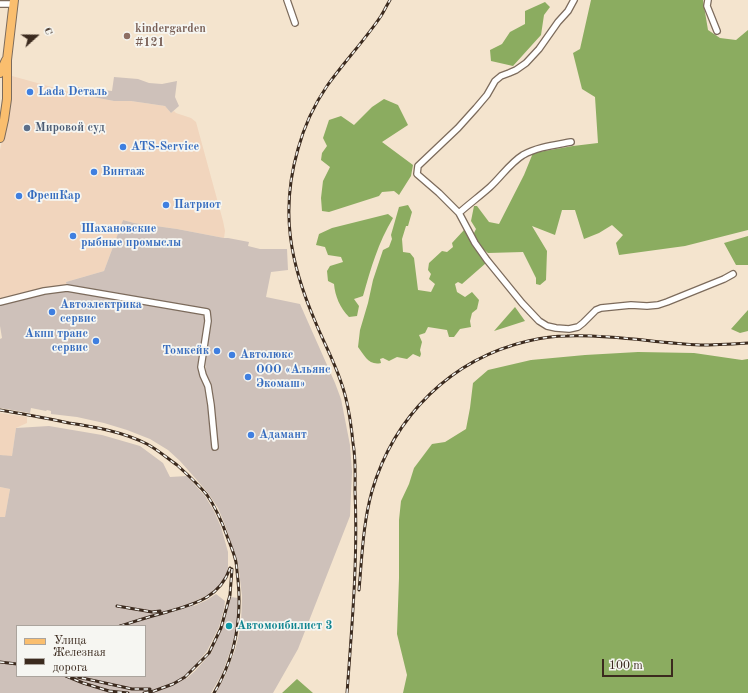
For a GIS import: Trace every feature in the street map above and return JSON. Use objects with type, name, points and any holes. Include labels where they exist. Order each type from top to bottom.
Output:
[{"type":"main road","points":[[0,138],[6,110],[7,60],[13,2]]},
{"type":"main road","points":[[0,73],[7,60]]},
{"type":"main road","points":[[0,98],[6,110]]},
{"type":"street","points":[[287,0],[295,23]]},
{"type":"street","points":[[574,0],[539,49],[526,63],[516,70],[501,76],[495,81],[487,95],[476,108],[444,142],[418,166],[417,174],[459,213],[475,243],[522,303],[539,321],[547,326],[569,330],[578,327],[596,310],[601,308],[631,305],[658,305],[733,274]]},
{"type":"street","points":[[708,0],[707,6],[717,31]]},
{"type":"street","points":[[0,4],[13,2]]},
{"type":"street","points":[[459,213],[490,187],[517,159],[549,146],[571,142]]},
{"type":"street","points":[[0,302],[44,291],[67,288],[207,312],[208,321],[201,366],[208,386],[215,447]]},
{"type":"shaded area","points":[[12,76],[77,94],[114,101],[131,101],[165,106],[171,113],[174,111],[191,118],[196,122],[223,221],[225,231],[224,238],[123,220],[104,271],[66,282],[67,286],[0,300],[0,150],[8,113]]},
{"type":"shaded area","points":[[114,77],[138,79],[149,83],[162,84],[177,81],[175,97],[179,106],[171,113],[165,106],[131,101],[114,101],[77,94],[78,87],[112,91]]},
{"type":"shaded area","points":[[123,220],[249,242],[248,246],[260,249],[287,249],[288,270],[271,272],[266,297],[300,304],[341,399],[350,445],[352,472],[350,516],[298,649],[273,693],[216,693],[225,676],[235,650],[241,624],[242,596],[238,563],[218,508],[208,493],[180,461],[168,450],[150,439],[104,423],[77,417],[51,414],[51,411],[47,410],[31,408],[30,413],[0,408],[0,339],[2,338],[0,326],[0,305],[45,294],[67,291],[202,314],[205,321],[198,369],[206,371],[205,362],[211,311],[67,286],[66,282],[104,271]]},
{"type":"shaded area","points":[[0,413],[27,417],[27,423],[16,428],[12,457],[0,455]]},
{"type":"shaded area","points":[[49,426],[102,435],[140,446],[163,463],[170,477],[187,476],[205,496],[221,527],[228,552],[228,568],[222,582],[216,589],[193,602],[194,606],[216,594],[225,601],[219,627],[207,651],[185,675],[186,679],[211,653],[222,629],[231,597],[238,598],[237,624],[231,649],[222,674],[211,693],[0,693],[0,517],[5,517],[10,489],[0,487],[0,455],[12,456],[16,428]]},
{"type":"shaded area","points":[[0,487],[10,489],[5,518],[0,517]]},
{"type":"green space","points":[[591,0],[703,0],[708,30],[720,38],[736,40],[748,30],[748,230],[685,246],[619,255],[616,243],[623,235],[612,225],[599,233],[584,239],[575,210],[562,210],[555,235],[532,226],[547,251],[546,280],[540,285],[536,284],[536,278],[523,252],[488,253],[476,243],[474,233],[476,229],[471,221],[474,206],[477,206],[489,222],[499,224],[524,175],[533,153],[598,143],[595,97],[582,89],[573,53],[580,49]]},
{"type":"green space","points":[[545,2],[550,7],[544,15],[541,35],[513,66],[491,61],[490,50],[502,44],[510,32],[525,24],[525,11]]},
{"type":"green space","points":[[384,99],[398,105],[408,125],[382,142],[413,165],[411,176],[399,195],[394,191],[382,192],[379,196],[329,212],[322,211],[321,198],[323,181],[330,167],[321,160],[322,153],[327,146],[323,138],[329,120],[341,116],[354,125],[372,107]]},
{"type":"green space","points":[[408,205],[412,212],[402,239],[403,252],[410,253],[414,258],[418,290],[431,292],[435,284],[429,279],[431,274],[428,270],[429,263],[442,251],[447,252],[453,247],[452,243],[464,230],[486,263],[462,284],[458,282],[455,284],[457,292],[465,297],[472,292],[479,300],[477,309],[472,313],[470,321],[471,327],[460,329],[454,337],[449,337],[447,330],[428,327],[425,333],[419,335],[422,342],[420,357],[413,354],[407,359],[397,357],[389,361],[383,358],[380,359],[381,363],[377,364],[367,359],[358,347],[360,330],[373,280],[383,250],[389,247],[392,239],[391,235],[399,207]]},
{"type":"green space","points":[[388,214],[393,218],[379,246],[363,296],[354,299],[359,306],[357,316],[349,317],[338,302],[334,284],[328,281],[327,271],[330,266],[343,262],[341,257],[328,255],[325,247],[316,245],[319,234],[332,228]]},
{"type":"green space","points":[[748,236],[748,265],[736,265],[724,243]]},
{"type":"green space","points":[[515,307],[525,321],[494,331]]},
{"type":"green space","points":[[748,310],[748,331],[740,333],[731,329]]},
{"type":"green space","points":[[638,352],[694,353],[742,360],[748,359],[748,693],[403,693],[407,675],[397,634],[399,520],[401,501],[409,484],[414,468],[432,444],[445,442],[466,429],[473,383],[488,370],[531,360]]},
{"type":"green space","points":[[297,679],[313,693],[282,693]]},
{"type":"railway","points":[[347,693],[353,617],[356,541],[354,449],[346,397],[335,366],[306,300],[299,278],[290,236],[290,194],[298,149],[306,124],[314,108],[322,93],[340,68],[375,25],[390,0]]},
{"type":"railway","points":[[359,590],[363,540],[369,503],[382,464],[395,438],[411,415],[429,395],[474,361],[500,350],[528,341],[557,336],[617,337],[700,345],[748,343]]},
{"type":"railway","points":[[0,410],[99,428],[138,440],[155,449],[177,465],[207,495],[221,520],[234,555],[239,595],[238,624],[232,652],[214,693]]},
{"type":"railway","points":[[123,625],[187,606],[205,598],[220,586],[226,578],[230,568]]},
{"type":"railway","points":[[144,693],[173,684],[185,677],[209,653],[221,628],[230,595],[232,569]]},
{"type":"railway","points":[[117,606],[152,612],[160,611]]},
{"type":"railway","points":[[0,662],[16,664]]},
{"type":"railway","points":[[68,677],[109,691],[128,693]]},
{"type":"railway","points":[[78,677],[132,689],[150,689]]},
{"type":"place","name":"kindergarden #121","points":[[127,36]]},
{"type":"place","name":"Lada Dеталь","points":[[30,92]]},
{"type":"place","name":"Мировой суд","points":[[27,128]]},
{"type":"place","name":"ATS-Service","points":[[123,147]]},
{"type":"place","name":"Винтаж","points":[[94,172]]},
{"type":"place","name":"ФрешКар","points":[[19,196]]},
{"type":"place","name":"Патриот","points":[[166,205]]},
{"type":"place","name":"Шахановские рыбные промыслы","points":[[73,236]]},
{"type":"place","name":"Автоэлектрика сервис","points":[[52,312]]},
{"type":"place","name":"Акпп транс сервис","points":[[96,341]]},
{"type":"place","name":"Томкейк","points":[[217,351]]},
{"type":"place","name":"Автолюкс","points":[[232,355]]},
{"type":"place","name":"ООО «Альянс Экомаш»","points":[[248,377]]},
{"type":"place","name":"Адамант","points":[[251,435]]},
{"type":"place","name":"Автомоибилист 3","points":[[229,626]]}]
